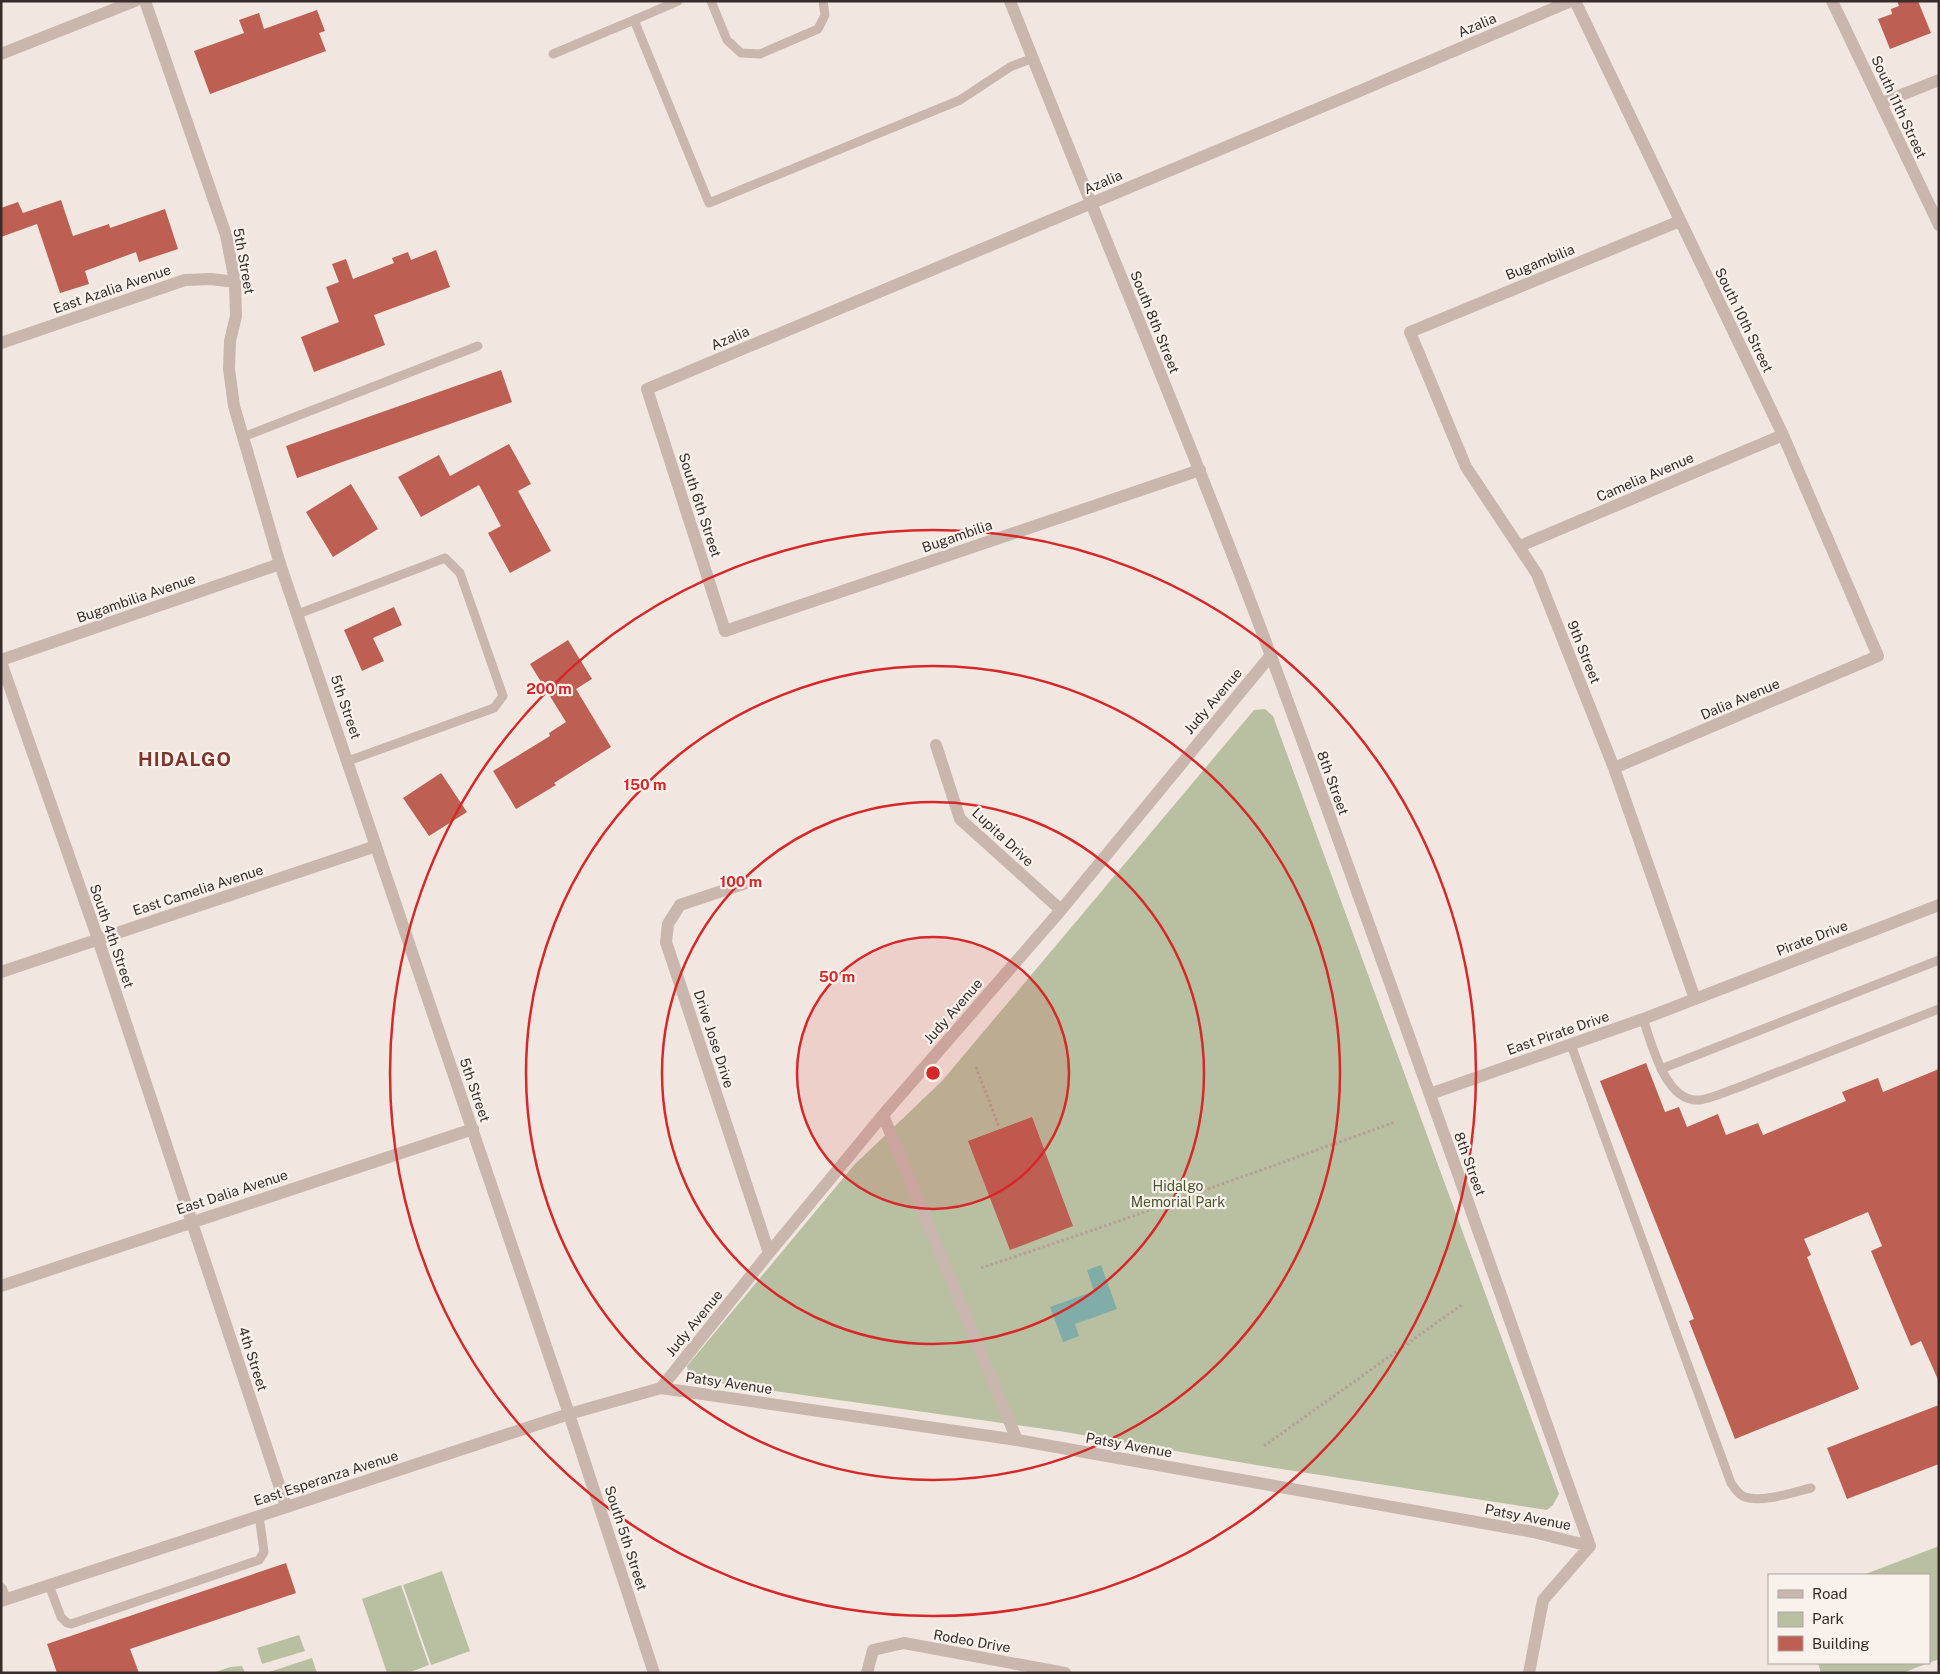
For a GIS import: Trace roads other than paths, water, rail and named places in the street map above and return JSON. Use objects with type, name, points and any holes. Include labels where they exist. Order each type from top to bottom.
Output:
[{"type":"street","points":[[1,54],[135,1]]},
{"type":"street","name":"5th Street","points":[[145,1],[226,235],[235,282],[236,316],[230,341],[229,369],[234,406],[280,564],[569,1414]]},
{"type":"street","name":"South 8th Street","points":[[1010,1],[1090,204],[1200,470],[1271,655]]},
{"type":"street","name":"Azalia","points":[[647,389],[1573,1]]},
{"type":"street","name":"South 10th Street","points":[[1573,1],[1783,435],[1878,656]]},
{"type":"street","name":"South 11th Street","points":[[1832,1],[1939,225]]},
{"type":"street","points":[[1881,103],[1939,80]]},
{"type":"street","name":"Bugambilia","points":[[1410,332],[1680,221]]},
{"type":"street","name":"East Azalia Avenue","points":[[1,343],[185,280],[211,279],[235,282]]},
{"type":"street","name":"9th Street","points":[[1410,332],[1466,468],[1537,574],[1614,768],[1695,1000]]},
{"type":"street","name":"South 6th Street","points":[[647,389],[725,631]]},
{"type":"street","name":"Camelia Avenue","points":[[1520,546],[1783,435]]},
{"type":"street","name":"Bugambilia","points":[[725,631],[1200,470]]},
{"type":"street","name":"Bugambilia Avenue","points":[[1,661],[280,564]]},
{"type":"street","name":"Judy Avenue","points":[[661,1388],[883,1114],[1061,910],[1271,655]]},
{"type":"street","name":"8th Street","points":[[1271,655],[1430,1094],[1590,1546]]},
{"type":"street","name":"Dalia Avenue","points":[[1614,768],[1878,656]]},
{"type":"street","name":"South 4th Street","points":[[1,661],[98,939],[191,1222]]},
{"type":"street","name":"Lupita Drive","points":[[936,745],[960,820],[1061,910]]},
{"type":"street","name":"East Camelia Avenue","points":[[1,972],[376,846]]},
{"type":"street","name":"Drive Jose Drive","points":[[749,882],[680,905],[668,924],[666,942],[769,1253]]},
{"type":"street","name":"Pirate Drive","points":[[1695,1000],[1939,905]]},
{"type":"street","name":"East Pirate Drive","points":[[1430,1094],[1695,1000]]},
{"type":"street","points":[[883,1114],[1017,1440]]},
{"type":"street","name":"East Dalia Avenue","points":[[1,1286],[473,1129]]},
{"type":"street","name":"4th Street","points":[[191,1222],[286,1506]]},
{"type":"street","name":"Patsy Avenue","points":[[661,1388],[1017,1440],[1533,1532],[1590,1546]]},
{"type":"street","name":"East Esperanza Avenue","points":[[2,1596],[49,1585],[569,1414],[661,1388]]},
{"type":"street","name":"South 5th Street","points":[[569,1414],[654,1673]]},
{"type":"street","points":[[1529,1673],[1543,1600],[1590,1546]]},
{"type":"street","name":"Rodeo Drive","points":[[867,1673],[873,1650],[904,1643],[1065,1673]]},
{"type":"lane","points":[[553,54],[678,1]]},
{"type":"lane","points":[[711,1],[726,40],[741,53],[760,54],[818,29],[825,15],[823,1]]},
{"type":"lane","points":[[634,20],[709,203],[960,100],[1010,67],[1032,58]]},
{"type":"lane","points":[[243,437],[478,346]]},
{"type":"lane","points":[[298,614],[445,558],[460,572],[503,696],[494,708],[348,761]]},
{"type":"lane","points":[[1661,1069],[1939,960]]},
{"type":"lane","points":[[1643,1019],[1661,1069],[1670,1086],[1681,1095],[1697,1100],[1713,1097],[1939,1009]]},
{"type":"lane","points":[[1571,1045],[1731,1483],[1739,1494],[1745,1498],[1760,1499],[1811,1488]]},
{"type":"lane","points":[[49,1585],[61,1617],[71,1624],[259,1560],[264,1552],[259,1515]]},
{"type":"water","points":[[1101,1265],[1117,1309],[1075,1324],[1079,1336],[1063,1342],[1050,1307],[1094,1291],[1087,1270]]},
{"type":"district","name":"HIDALGO","points":[[185,759]]},
{"type":"park label","name":"Hidalgo Memorial Park","points":[[1178,1194]]}]
